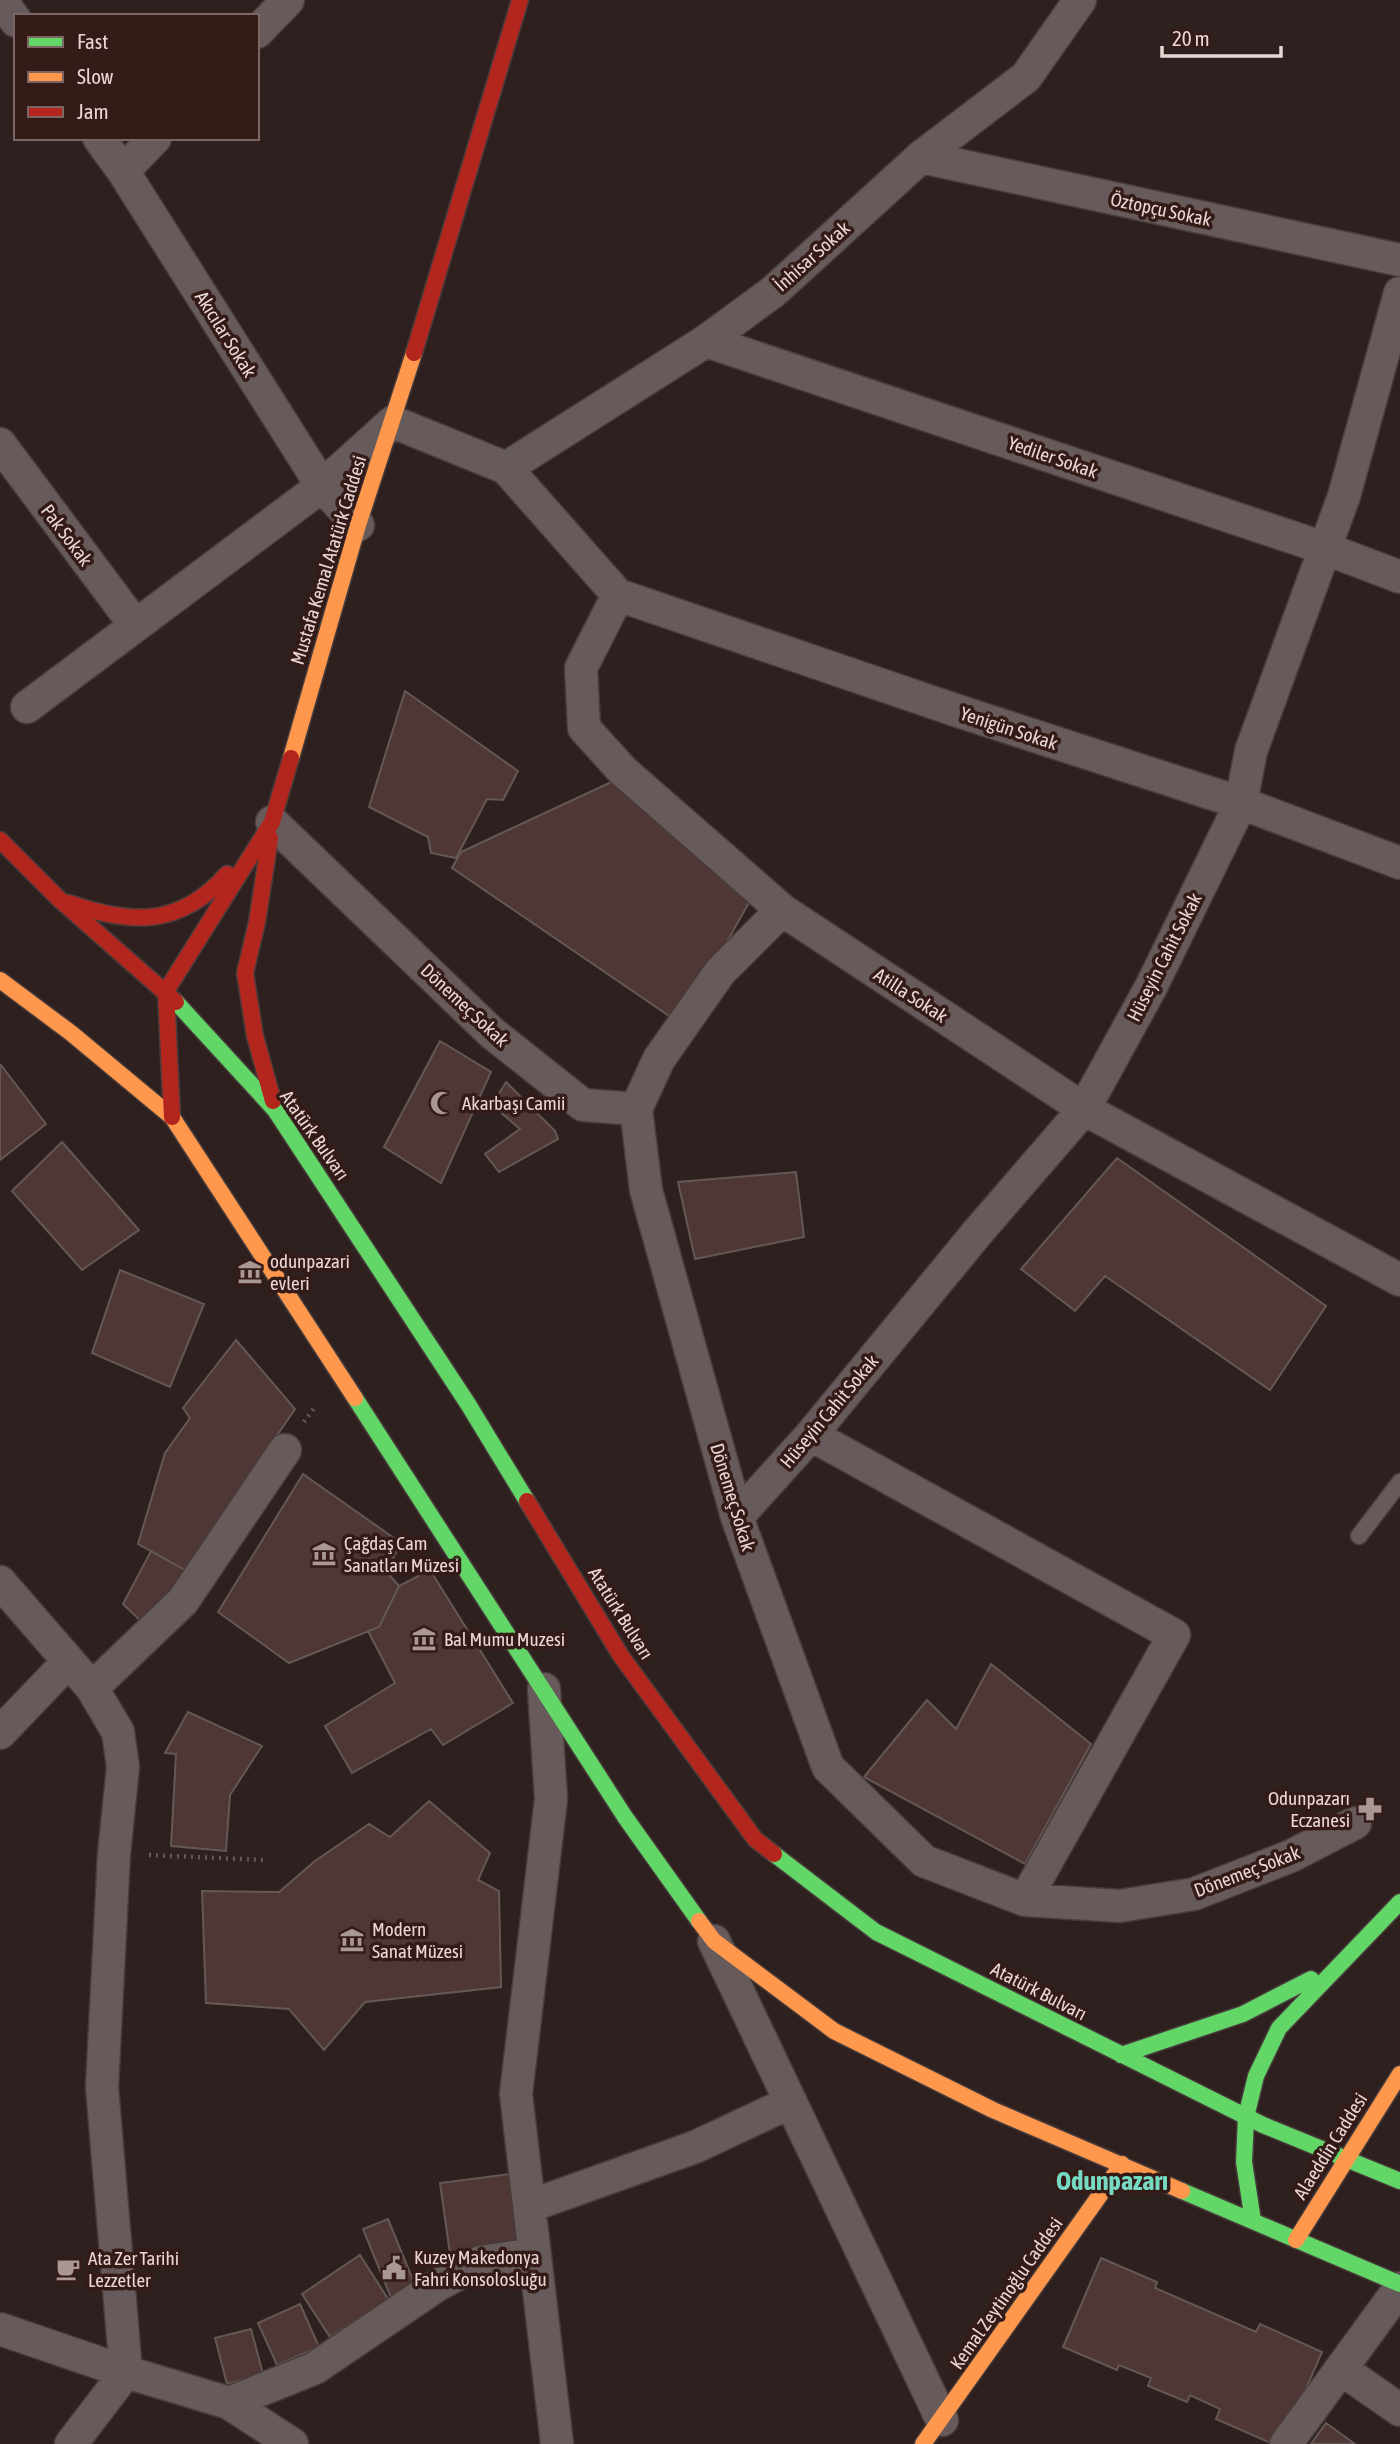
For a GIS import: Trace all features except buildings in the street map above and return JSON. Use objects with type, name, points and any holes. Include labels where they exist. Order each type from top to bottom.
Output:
[{"type":"main road","name":"Mustafa Kemal Atatürk Caddesi","points":[[166,991],[272,822],[358,525],[393,422],[520,0]]},
{"type":"main road","points":[[59,899],[109,916],[147,916],[178,912],[214,889],[272,822]]},
{"type":"main road","points":[[272,822],[257,922],[245,973],[255,1036],[275,1110]]},
{"type":"main road","name":"Atatürk Bulvarı","points":[[0,839],[59,899],[166,991],[275,1110],[468,1404],[621,1657],[755,1839],[876,1932],[1246,2117],[1400,2181]]},
{"type":"main road","points":[[0,980],[71,1033],[172,1117],[625,1817],[714,1941],[834,2031],[993,2110],[1400,2286]]},
{"type":"main road","points":[[166,991],[172,1117]]},
{"type":"main road","points":[[1253,2221],[1244,2162],[1246,2117],[1256,2076],[1279,2028],[1400,1902]]},
{"type":"main road","points":[[1121,2055],[1243,2014],[1337,1965]]},
{"type":"main road","name":"Alaeddin Caddesi","points":[[1296,2240],[1400,2074]]},
{"type":"main road","name":"Kemal Zeytinoğlu Caddesi","points":[[932,2432],[1122,2164]]},
{"type":"street","points":[[1,0],[14,17]]},
{"type":"street","points":[[259,30],[288,0]]},
{"type":"street","name":"İnhisar Sokak","points":[[506,468],[706,341],[775,291],[921,157],[1026,77],[1080,0]]},
{"type":"street","name":"Akıcılar Sokak","points":[[100,140],[123,171],[322,486],[358,525]]},
{"type":"street","points":[[123,171],[153,140]]},
{"type":"street","name":"Öztopçu Sokak","points":[[921,157],[1400,260]]},
{"type":"street","name":"Hüseyin Cahit Sokak","points":[[737,1517],[811,1435],[977,1233],[1084,1109],[1151,987],[1241,803],[1251,751],[1344,496],[1400,293]]},
{"type":"street","name":"Yediler Sokak","points":[[706,341],[1324,548],[1400,577]]},
{"type":"street","points":[[27,707],[322,486],[393,422],[506,468],[618,595]]},
{"type":"street","name":"Pak Sokak","points":[[0,444],[135,625]]},
{"type":"street","name":"Yenigün Sokak","points":[[618,595],[945,707],[1241,803],[1400,863]]},
{"type":"street","name":"Atilla Sokak","points":[[618,595],[581,668],[584,728],[623,771],[782,910],[1084,1109],[1400,1280]]},
{"type":"street","name":"Dönemeç Sokak","points":[[272,822],[492,1033],[583,1105],[636,1109],[646,1190],[737,1517],[828,1767],[924,1861],[1025,1900],[1120,1906],[1194,1894],[1291,1856],[1355,1823]]},
{"type":"street","points":[[636,1109],[659,1059],[720,972],[782,910]]},
{"type":"street","points":[[811,1435],[1174,1635],[1025,1900]]},
{"type":"street","points":[[92,1688],[183,1601],[285,1450]]},
{"type":"street","points":[[0,1582],[92,1688],[118,1732],[123,1767],[114,1854],[102,2087],[126,2372],[71,2444]]},
{"type":"street","points":[[0,1733],[68,1662]]},
{"type":"street","points":[[544,1689],[551,1799],[516,2094],[557,2444]]},
{"type":"street","points":[[714,1941],[790,2102],[932,2432]]},
{"type":"street","points":[[530,2206],[695,2147],[790,2102]]},
{"type":"street","points":[[229,2403],[315,2368],[436,2286],[480,2262],[535,2254]]},
{"type":"street","points":[[1286,2444],[1400,2286]]},
{"type":"street","points":[[0,2329],[126,2372],[229,2403],[292,2444]]},
{"type":"street","points":[[1341,2369],[1400,2410]]},
{"type":"lane","points":[[1359,1535],[1400,1482]]},
{"type":"path","points":[[114,1854],[263,1860]]},
{"type":"traffic: fast","points":[[176,1002],[275,1110],[468,1404],[527,1501]]},
{"type":"traffic: fast","points":[[355,1398],[625,1817],[699,1921]]},
{"type":"traffic: fast","points":[[774,1854],[876,1932],[1263,2125],[1400,2181]]},
{"type":"traffic: fast","points":[[1253,2221],[1244,2162],[1246,2117],[1256,2076],[1279,2028],[1400,1902]]},
{"type":"traffic: fast","points":[[1121,2055],[1243,2014],[1311,1979]]},
{"type":"traffic: fast","points":[[1182,2191],[1400,2284]]},
{"type":"traffic: slow","points":[[291,758],[358,525],[414,353]]},
{"type":"traffic: slow","points":[[0,980],[71,1033],[172,1117],[355,1398]]},
{"type":"traffic: slow","points":[[699,1921],[714,1941],[834,2031],[993,2110],[1182,2191]]},
{"type":"traffic: slow","points":[[1296,2240],[1400,2074]]},
{"type":"traffic: slow","points":[[923,2444],[1122,2164]]},
{"type":"traffic: jam","points":[[414,353],[520,0]]},
{"type":"traffic: jam","points":[[172,1117],[166,991],[272,822],[291,758]]},
{"type":"traffic: jam","points":[[270,838],[257,922],[245,973],[255,1036],[273,1101]]},
{"type":"traffic: jam","points":[[0,840],[59,899],[176,1002]]},
{"type":"traffic: jam","points":[[69,903],[114,915],[154,917],[191,904],[227,874]]},
{"type":"traffic: jam","points":[[527,1501],[621,1656],[755,1839],[774,1854]]},
{"type":"place","name":"Akarbaşı Camii","points":[[442,1103]]},
{"type":"place","name":"odunpazari evleri","points":[[250,1272]]},
{"type":"place","name":"Çağdaş Cam Sanatları Müzesi","points":[[324,1554]]},
{"type":"place","name":"Bal Mumu Muzesi","points":[[424,1639]]},
{"type":"place","name":"Odunpazarı Eczanesi","points":[[1370,1809]]},
{"type":"place","name":"Modern Sanat Müzesi","points":[[352,1940]]},
{"type":"place","name":"Kuzey Makedonya Fahri Konsolosluğu","points":[[394,2268]]},
{"type":"place","name":"Ata Zer Tarihi Lezzetler","points":[[68,2269]]},
{"type":"district","name":"Odunpazarı","points":[[1112,2181]]}]
